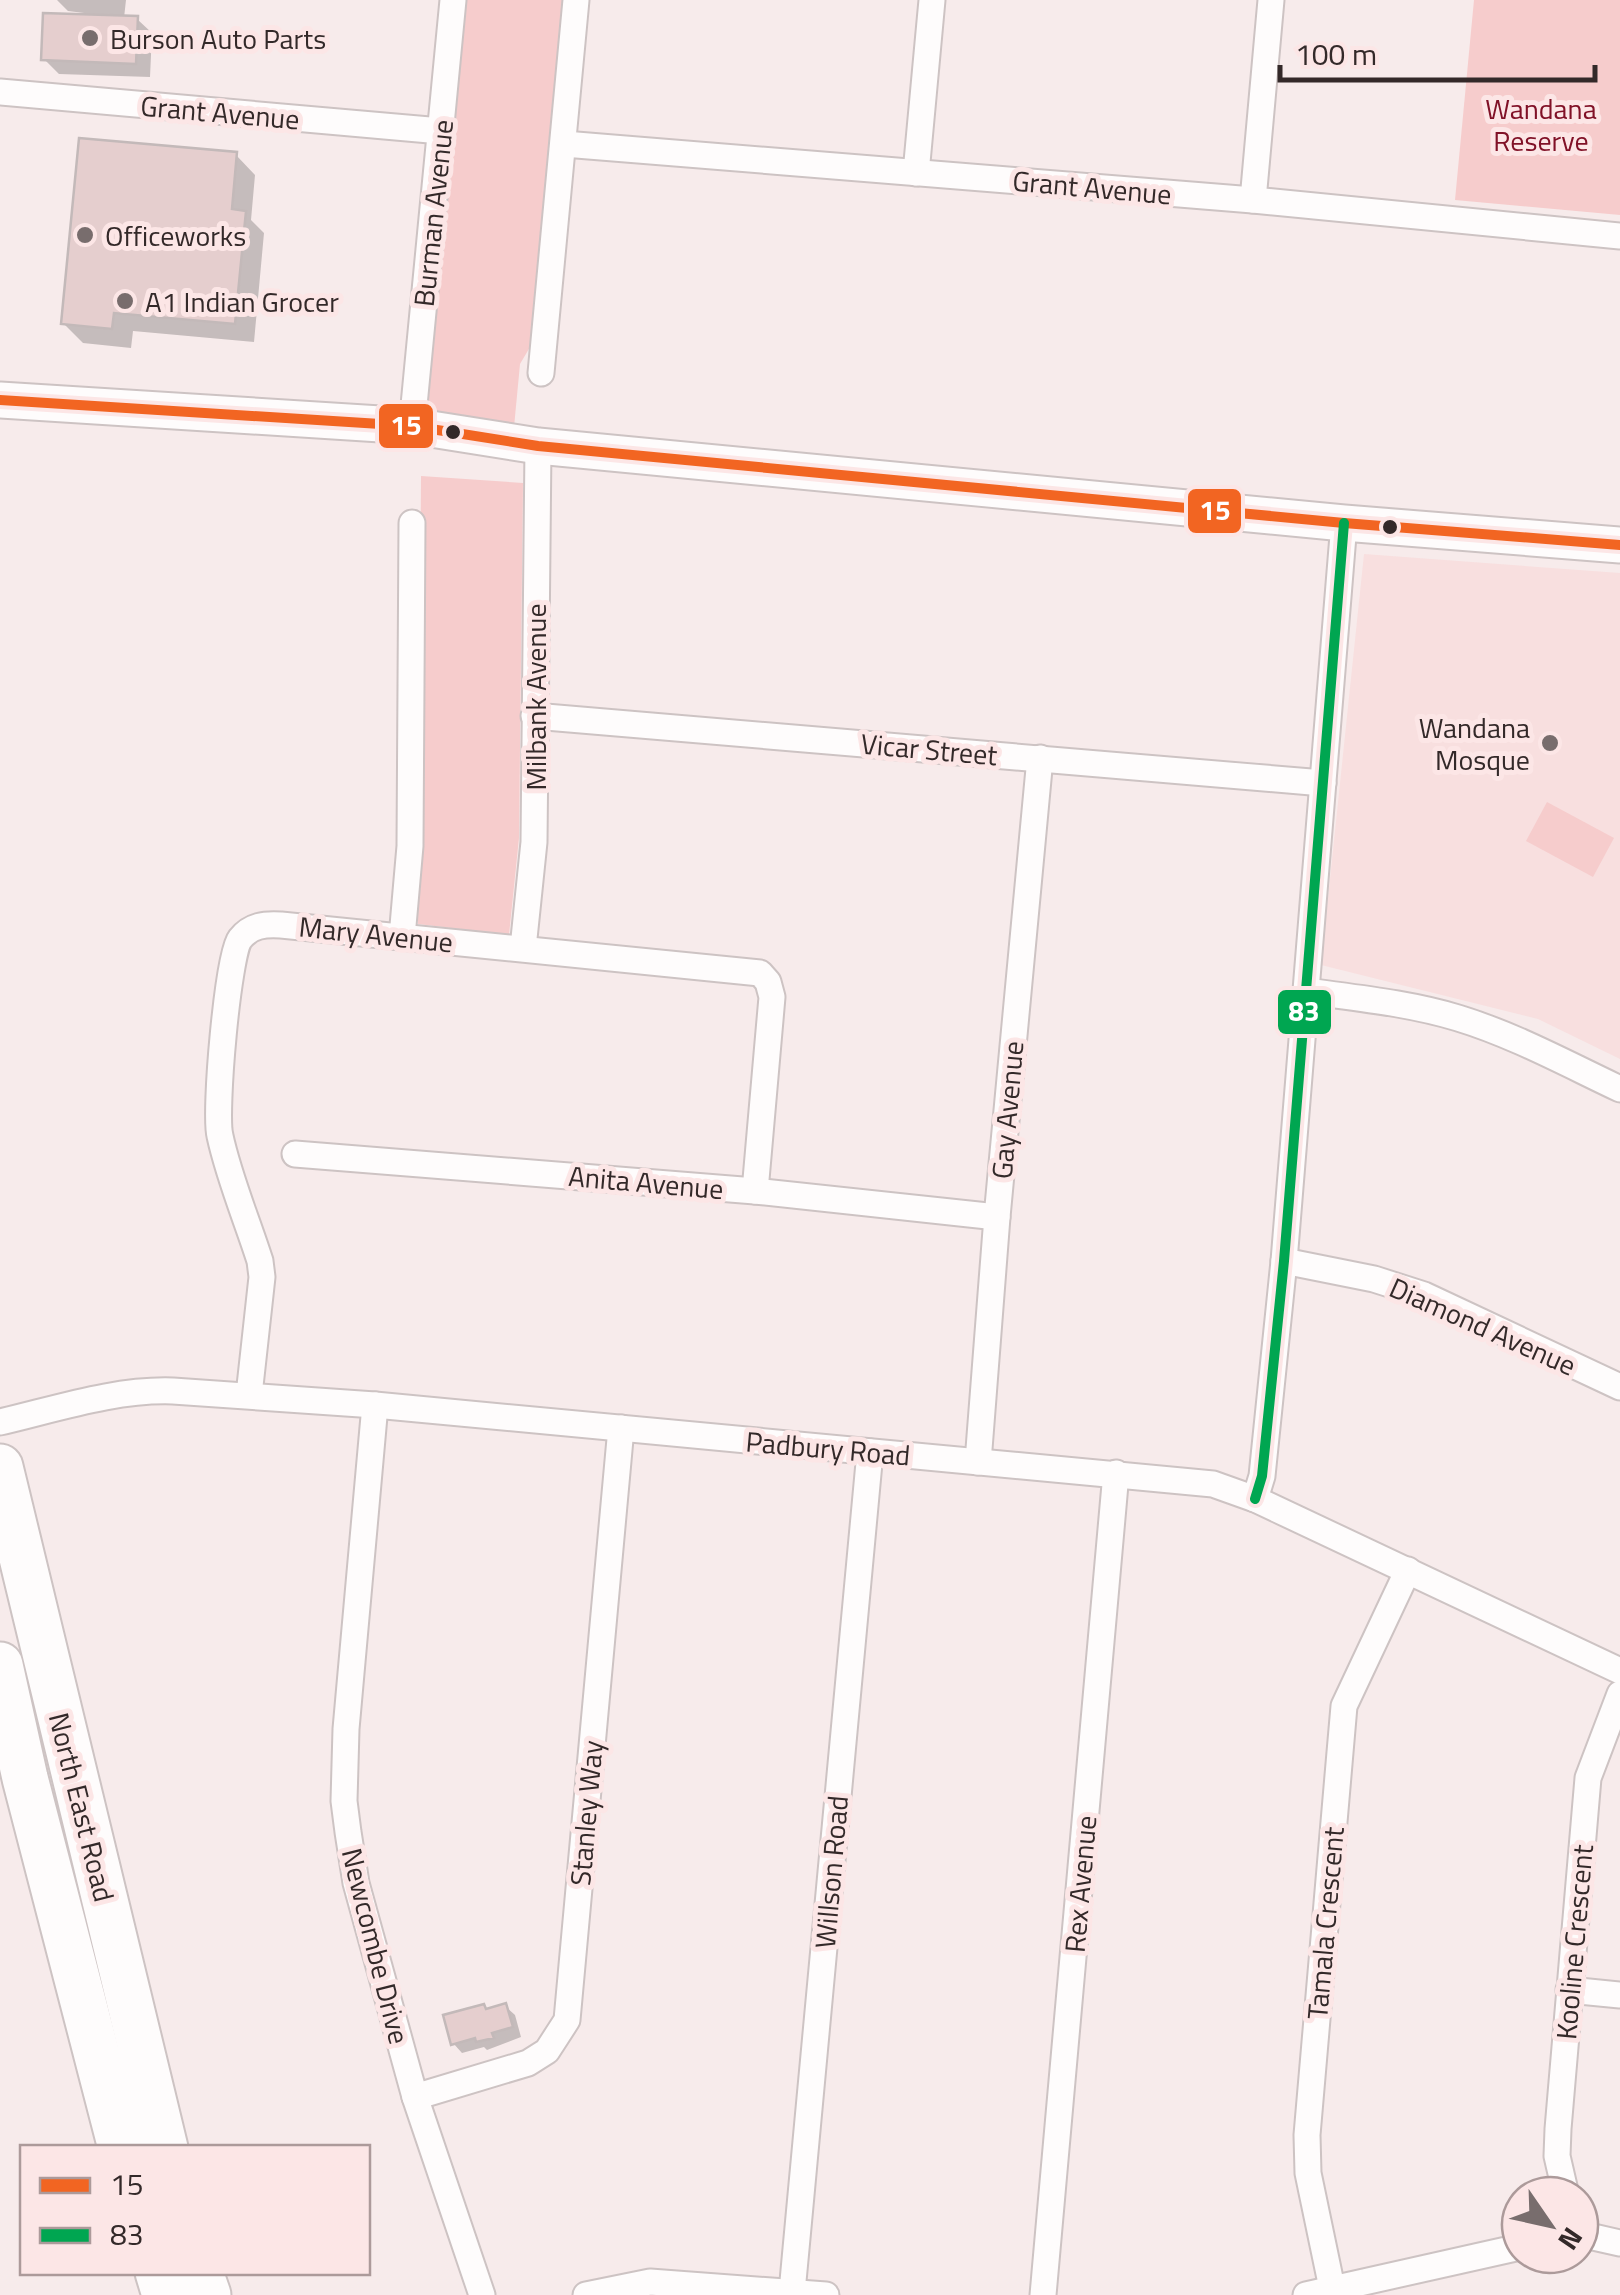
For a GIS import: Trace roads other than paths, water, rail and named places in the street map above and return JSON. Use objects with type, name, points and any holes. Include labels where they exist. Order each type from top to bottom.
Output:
[{"type":"highway","name":"North East Road","points":[[0,1467],[164,2145]]},
{"type":"highway","name":"North East Road","points":[[0,1665],[13,1781],[120,2145]]},
{"type":"street","name":"Burman Avenue","points":[[412,426],[453,0]]},
{"type":"street","points":[[541,373],[576,0]]},
{"type":"street","points":[[916,173],[932,0]]},
{"type":"street","points":[[1252,200],[1271,0]]},
{"type":"street","name":"Grant Avenue","points":[[0,92],[441,131]]},
{"type":"street","name":"Grant Avenue","points":[[564,144],[1252,200],[1620,236]]},
{"type":"street","points":[[0,400],[412,426],[538,446],[1344,523],[1620,545]]},
{"type":"street","name":"Milbank Avenue","points":[[523,948],[534,842],[538,446]]},
{"type":"street","points":[[402,937],[410,846],[412,523]]},
{"type":"street","points":[[1255,1499],[1262,1476],[1284,1261],[1344,523]]},
{"type":"street","name":"Vicar Street","points":[[534,716],[1323,783]]},
{"type":"street","name":"Gay Avenue","points":[[978,1462],[1040,758]]},
{"type":"street","name":"Mary Avenue","points":[[249,1395],[262,1277],[260,1260],[218,1133],[236,942],[248,930],[263,924],[760,973],[768,982],[772,998],[756,1191]]},
{"type":"street","points":[[1306,991],[1456,1017],[1498,1032],[1620,1089]]},
{"type":"street","name":"Anita Avenue","points":[[295,1154],[756,1191],[997,1216]]},
{"type":"street","name":"Diamond Avenue","points":[[1284,1261],[1374,1278],[1424,1295],[1620,1387]]},
{"type":"street","name":"Padbury Road","points":[[0,1422],[146,1390],[249,1395],[1213,1484],[1255,1499],[1620,1671]]},
{"type":"street","name":"Newcombe Drive","points":[[375,1405],[346,1729],[344,1801],[356,1882],[415,2097],[482,2295]]},
{"type":"street","name":"Stanley Way","points":[[415,2097],[528,2063],[548,2051],[566,2020],[622,1428]]},
{"type":"street","name":"Willson Road","points":[[792,2292],[870,1452]]},
{"type":"street","name":"Rex Avenue","points":[[1043,2295],[1116,1473]]},
{"type":"street","name":"Tamala Crescent","points":[[1332,2288],[1308,2173],[1307,2135],[1344,1706],[1408,1570]]},
{"type":"street","name":"Kooline Crescent","points":[[1561,2175],[1557,2156],[1588,1778],[1620,1694]]},
{"type":"street","points":[[1569,1990],[1620,1995]]},
{"type":"street","points":[[1306,2295],[1500,2250]]},
{"type":"street","points":[[586,2295],[650,2282],[826,2295]]},
{"type":"place","name":"Burson Auto Parts","points":[[90,38]]},
{"type":"place","name":"Officeworks","points":[[85,235]]},
{"type":"place","name":"A1 Indian Grocer","points":[[125,301]]},
{"type":"place","name":"Wandana Mosque","points":[[1550,743]]},
{"type":"park label","name":"Wandana Reserve","points":[[1541,124]]}]
